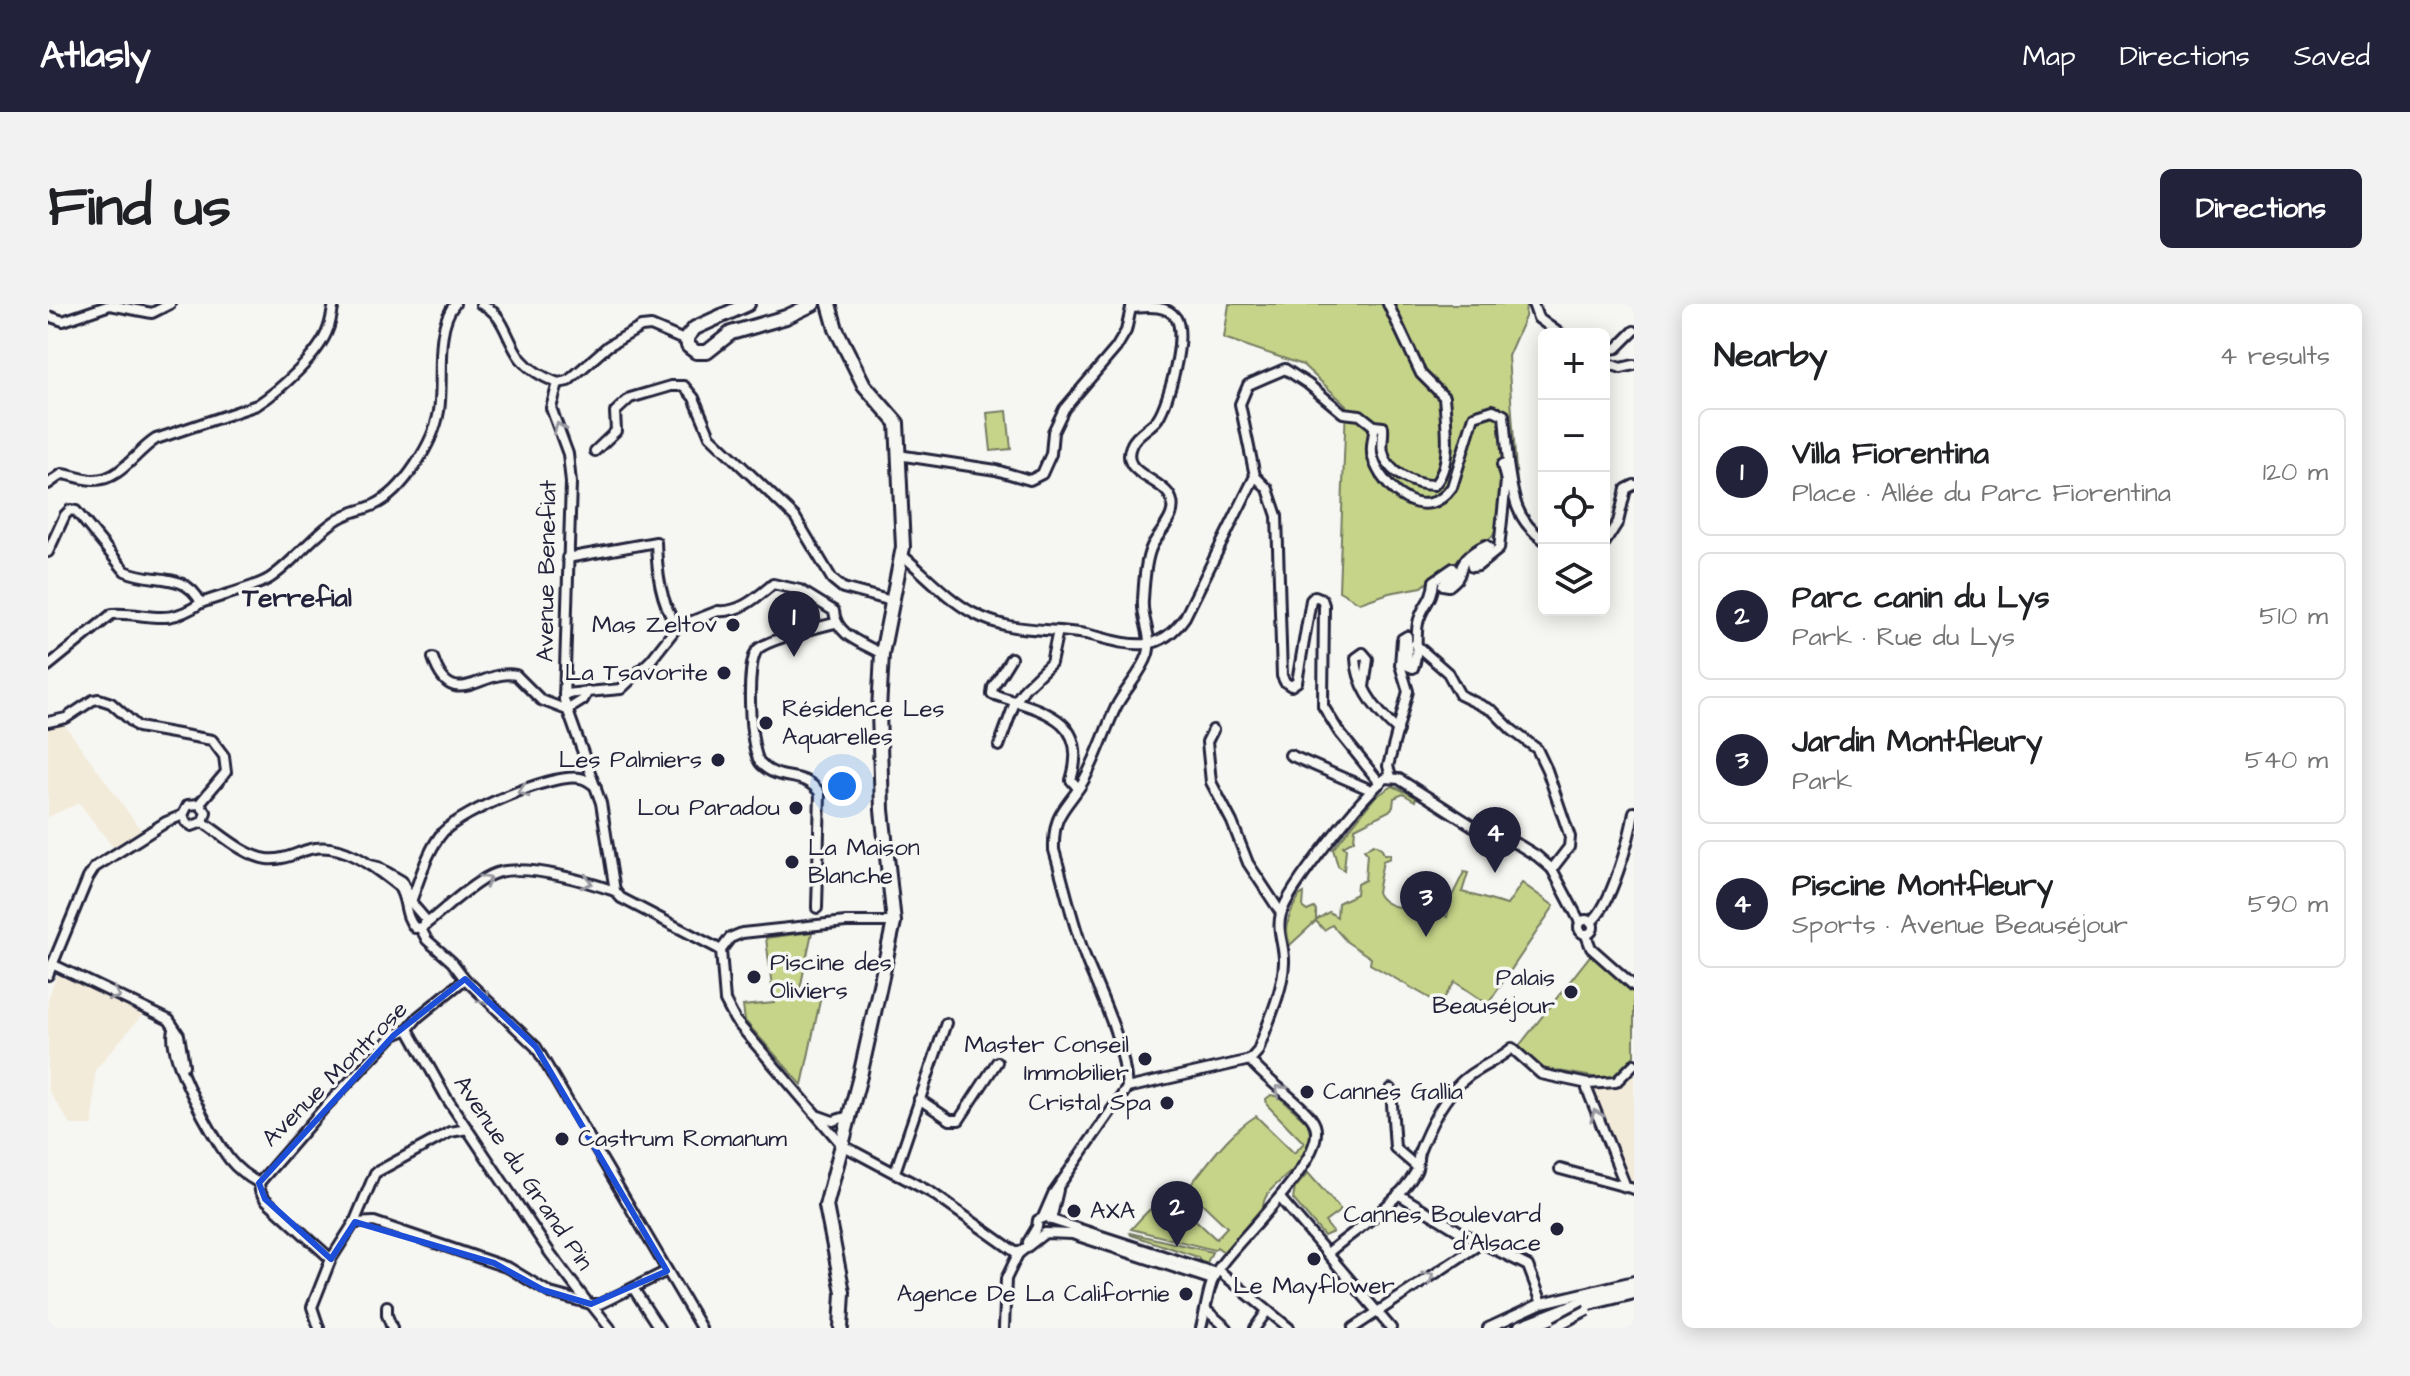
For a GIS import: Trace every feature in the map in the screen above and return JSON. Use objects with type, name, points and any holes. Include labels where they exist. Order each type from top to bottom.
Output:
[{"type":"highway","points":[[1521,1328],[1585,1303],[1634,1291]]},
{"type":"highway","points":[[1538,1328],[1587,1310],[1634,1298]]},
{"type":"main road","points":[[748,304],[695,328],[686,341],[696,352],[707,352],[731,333],[786,317],[813,304]]},
{"type":"main road","points":[[832,307],[836,329],[864,385],[897,423],[902,555],[882,654],[879,711],[881,790],[894,922],[826,1206],[843,1292],[841,1328]]},
{"type":"street","points":[[48,316],[63,321],[110,305],[152,313],[170,304]]},
{"type":"street","points":[[48,484],[62,474],[88,480],[107,479],[156,439],[257,405],[269,397],[317,348],[329,329],[334,304]]},
{"type":"street","points":[[48,666],[112,614],[171,617],[185,614],[201,603],[272,577],[312,539],[348,513],[377,504],[400,484],[422,455],[440,411],[442,339],[445,321],[455,304]]},
{"type":"street","points":[[481,304],[495,313],[519,356],[558,383],[568,381],[608,346],[641,327],[651,326],[686,341]]},
{"type":"street","points":[[1380,783],[1339,732],[1323,706],[1322,599],[1315,596],[1311,600],[1297,682],[1291,686],[1285,682],[1280,635],[1277,516],[1268,489],[1255,476],[1240,404],[1248,385],[1285,369],[1343,413],[1360,415],[1374,426],[1383,427],[1383,452],[1398,473],[1423,485],[1434,485],[1444,465],[1444,397],[1421,374],[1388,304]]},
{"type":"street","points":[[1533,304],[1538,318],[1552,328]]},
{"type":"street","points":[[898,455],[996,470],[1030,480],[1042,474],[1051,454],[1053,432],[1064,409],[1116,348],[1126,331],[1130,306],[1155,306],[1167,310],[1176,318],[1181,332],[1166,403],[1156,420],[1132,444],[1130,458],[1137,472],[1159,483],[1173,502],[1170,518],[1151,549],[1142,604],[1148,655],[1118,703],[1078,788],[1066,801],[1056,822],[1054,850],[1087,961],[1120,1044],[1127,1088]]},
{"type":"street","points":[[1610,349],[1617,348],[1634,331]]},
{"type":"street","points":[[1610,364],[1621,368],[1634,365]]},
{"type":"street","name":"Avenue Benefiat","points":[[558,383],[551,408],[568,454],[571,483],[565,701],[596,788],[615,891]]},
{"type":"street","points":[[595,451],[616,431],[615,412],[630,398],[671,386],[684,386],[694,398],[710,436],[795,517],[832,579],[843,588],[892,601]]},
{"type":"street","points":[[1374,426],[1371,454],[1377,469],[1397,492],[1415,504],[1437,502],[1452,487],[1474,416],[1493,410],[1504,415],[1514,498],[1522,520],[1538,536]]},
{"type":"street","points":[[1391,777],[1388,766],[1408,691],[1407,680],[1400,669],[1402,639],[1405,636],[1408,638],[1407,663],[1410,668],[1415,666],[1420,616],[1434,594],[1435,580],[1453,568],[1454,574],[1443,585],[1449,586],[1461,575],[1465,559],[1486,545],[1489,547],[1471,563],[1472,567],[1478,566],[1499,549],[1506,481],[1502,465],[1508,463]]},
{"type":"street","points":[[902,555],[970,612],[993,623],[1022,630],[1085,634],[1119,642],[1149,644],[1175,632],[1185,617],[1255,476]]},
{"type":"street","points":[[1610,535],[1618,522],[1626,489],[1634,485]]},
{"type":"street","points":[[48,552],[65,515],[70,510],[76,511],[125,571],[135,576],[170,578],[185,583],[197,593],[201,603]]},
{"type":"street","points":[[567,558],[656,542],[657,579],[677,627]]},
{"type":"street","points":[[565,701],[588,691],[621,689],[651,660],[677,627],[718,611],[745,605],[773,584],[800,590],[834,611],[835,623],[843,633],[882,654]]},
{"type":"street","points":[[817,916],[820,793],[811,781],[779,777],[759,763],[753,745],[751,721],[753,660],[758,649],[783,637],[835,623]]},
{"type":"street","points":[[999,746],[1015,702],[1051,663],[1057,635]]},
{"type":"street","points":[[1415,644],[1452,678],[1458,693],[1493,711],[1537,749],[1570,837],[1569,847],[1552,869]]},
{"type":"street","points":[[433,658],[439,674],[458,687],[468,688],[494,675],[507,673],[516,675],[541,700],[583,700],[588,691]]},
{"type":"street","points":[[1011,658],[992,694],[1048,714],[1069,729],[1075,740],[1071,780],[1078,788]]},
{"type":"street","points":[[1364,687],[1376,709],[1398,731]]},
{"type":"street","points":[[48,722],[66,718],[99,699],[111,703],[138,727],[212,740],[224,756],[226,772],[199,804],[188,805],[183,815],[166,822],[95,867],[50,969],[166,1018],[179,1035],[188,1084],[219,1145],[242,1172],[259,1183],[265,1199],[331,1259]]},
{"type":"street","points":[[1213,730],[1207,742],[1211,782],[1232,822],[1248,863],[1281,913]]},
{"type":"street","points":[[1290,755],[1371,790]]},
{"type":"street","points":[[572,778],[583,768],[585,760]]},
{"type":"street","points":[[1018,1254],[1053,1227],[1048,1219],[1049,1200],[1127,1088],[1250,1060],[1258,1051],[1282,975],[1281,913],[1308,871],[1371,790],[1391,777]]},
{"type":"street","points":[[1391,777],[1473,826],[1529,851],[1552,869],[1591,948],[1634,986]]},
{"type":"street","points":[[406,915],[440,837],[456,822],[509,795],[572,778],[586,779],[596,788]]},
{"type":"street","points":[[199,804],[206,812],[203,822]]},
{"type":"street","points":[[1591,922],[1601,911],[1625,852],[1634,812]]},
{"type":"street","points":[[183,815],[192,826],[203,822]]},
{"type":"street","points":[[203,822],[263,858],[278,859],[314,848],[330,847],[369,865],[398,886],[412,925],[423,927],[497,873],[550,873],[615,891],[621,898],[721,950]]},
{"type":"street","points":[[369,865],[378,867],[405,884],[424,916],[427,940],[536,1047],[701,1328]]},
{"type":"street","points":[[405,884],[418,882]]},
{"type":"street","points":[[894,922],[817,916],[736,935],[726,941],[721,950],[728,1010],[842,1145],[932,1193],[1018,1254]]},
{"type":"street","points":[[1580,922],[1591,922]]},
{"type":"street","points":[[1586,935],[1594,929],[1591,922]]},
{"type":"street","name":"Avenue Montrose","points":[[259,1183],[394,1035],[408,1029],[418,1017],[465,979]]},
{"type":"street","points":[[895,1172],[946,1023]]},
{"type":"street","name":"Avenue du Grand Pin","points":[[408,1029],[431,1074],[550,1253],[589,1303],[600,1304],[667,1271]]},
{"type":"street","points":[[1329,1252],[1398,1194],[1418,1168],[1418,1152],[1454,1088],[1482,1065],[1500,1058],[1512,1048],[1541,1074],[1588,1084],[1616,1082],[1634,1064]]},
{"type":"street","points":[[1201,1328],[1216,1274],[1254,1225],[1280,1198],[1310,1157],[1315,1145],[1316,1126],[1313,1120],[1258,1071],[1250,1060]]},
{"type":"street","points":[[919,1099],[950,1120],[959,1120],[997,1062]]},
{"type":"street","points":[[1588,1084],[1587,1092],[1630,1188]]},
{"type":"street","points":[[1391,1089],[1395,1148],[1418,1168]]},
{"type":"street","points":[[815,1114],[833,1121],[849,1116]]},
{"type":"street","points":[[319,1328],[312,1307],[331,1259],[354,1223],[375,1173],[450,1132],[468,1129]]},
{"type":"street","points":[[1560,1169],[1630,1188]]},
{"type":"street","points":[[1398,1194],[1480,1244],[1528,1266],[1542,1303]]},
{"type":"street","points":[[1280,1198],[1391,1328]]},
{"type":"street","points":[[1004,1328],[1006,1279],[1037,1222],[1048,1219],[1182,1266]]},
{"type":"street","points":[[354,1223],[374,1222],[517,1272],[543,1290],[589,1303],[610,1328]]},
{"type":"street","points":[[1037,1227],[1045,1233],[1077,1235],[1216,1274],[1289,1328]]},
{"type":"street","points":[[1353,1328],[1480,1244]]},
{"type":"street","points":[[1488,1328],[1542,1303],[1634,1281]]},
{"type":"street","points":[[633,1288],[659,1328]]},
{"type":"street","points":[[387,1306],[392,1328]]},
{"type":"street","points":[[1206,1310],[1227,1328]]},
{"type":"street","points":[[1555,1327],[1587,1310]]},
{"type":"street","points":[[1255,1328],[1267,1311]]},
{"type":"highlighted area","points":[[465,979],[536,1047],[667,1271],[591,1304],[543,1290],[494,1263],[355,1222],[331,1259],[265,1199],[259,1183],[394,1035]]},
{"type":"shaded area","points":[[64,724],[141,830],[113,847],[79,803],[48,817],[48,729]]},
{"type":"shaded area","points":[[58,972],[144,1013],[95,1070],[93,1125],[71,1125],[48,1090],[48,999]]},
{"type":"shaded area","points":[[1634,1070],[1634,1186],[1592,1094],[1595,1088],[1617,1086]]},
{"type":"green space","points":[[1229,304],[1526,304],[1525,317],[1508,356],[1517,484],[1493,536],[1422,587],[1389,593],[1360,603],[1339,591],[1346,405],[1303,365],[1224,338]]},
{"type":"green space","points":[[1007,411],[1011,449],[991,451],[987,413]]},
{"type":"green space","points":[[1393,786],[1416,797],[1415,801],[1403,794],[1394,798],[1389,811],[1355,828],[1354,840],[1343,846],[1346,849],[1344,870],[1338,866],[1333,849],[1375,797]]},
{"type":"green space","points":[[1374,844],[1384,854],[1390,854],[1390,858],[1383,861],[1377,892],[1384,901],[1394,906],[1401,907],[1417,892],[1426,897],[1418,908],[1433,908],[1447,917],[1450,900],[1464,872],[1468,873],[1462,892],[1507,905],[1522,883],[1554,906],[1488,1004],[1455,982],[1440,1004],[1370,964],[1371,958],[1347,942],[1332,925],[1324,930],[1316,921],[1290,945],[1287,931],[1289,919],[1300,895],[1304,893],[1303,908],[1316,910],[1316,920],[1329,912],[1337,917],[1338,903],[1356,894],[1357,884],[1365,880],[1367,853],[1364,850]]},
{"type":"green space","points":[[812,932],[800,989],[821,996],[802,1085],[745,1021],[743,1006],[774,1003],[766,938]]},
{"type":"green space","points":[[1593,952],[1634,989],[1634,1056],[1617,1075],[1605,1079],[1535,1067],[1519,1046]]},
{"type":"green space","points":[[1271,1095],[1279,1097],[1307,1122],[1310,1137],[1308,1150],[1302,1161],[1273,1187],[1263,1206],[1225,1253],[1217,1247],[1214,1250],[1131,1229],[1155,1205],[1173,1199],[1216,1239],[1227,1227],[1187,1189],[1227,1141],[1256,1116],[1294,1153],[1304,1143],[1267,1105],[1266,1099]]},
{"type":"green space","points":[[1308,1173],[1341,1210],[1325,1222],[1333,1232],[1324,1236],[1293,1199],[1295,1188]]},
{"type":"green space","points":[[1130,1233],[1212,1252],[1206,1265],[1201,1264],[1198,1257]]},
{"type":"place","name":"Mas Zeltov","points":[[733,625]]},
{"type":"place","name":"Villa Fiorentina","points":[[794,657]]},
{"type":"place","name":"La Tsavorite","points":[[724,673]]},
{"type":"place","name":"Résidence Les Aquarelles","points":[[766,723]]},
{"type":"place","name":"Les Palmiers","points":[[718,760]]},
{"type":"place","name":"Lou Paradou","points":[[796,808]]},
{"type":"place","name":"La Maison Blanche","points":[[792,862]]},
{"type":"place","name":"Piscine Montfleury","points":[[1495,873]]},
{"type":"place","name":"Jardin Montfleury","points":[[1426,937]]},
{"type":"place","name":"Piscine des Oliviers","points":[[754,977]]},
{"type":"place","name":"Palais Beauséjour","points":[[1571,992]]},
{"type":"place","name":"Master Conseil Immobilier","points":[[1145,1059]]},
{"type":"place","name":"Cannes Gallia","points":[[1307,1092]]},
{"type":"place","name":"Cristal Spa","points":[[1167,1103]]},
{"type":"place","name":"Castrum Romanum","points":[[562,1139]]},
{"type":"place","name":"AXA","points":[[1074,1211]]},
{"type":"place","name":"Cannes Boulevard d'Alsace","points":[[1557,1229]]},
{"type":"place","name":"Parc canin du Lys","points":[[1177,1247]]},
{"type":"place","name":"Le Mayflower","points":[[1314,1259]]},
{"type":"place","name":"Agence De La Californie","points":[[1186,1294]]},
{"type":"district","name":"Terrefial","points":[[297,598]]}]
